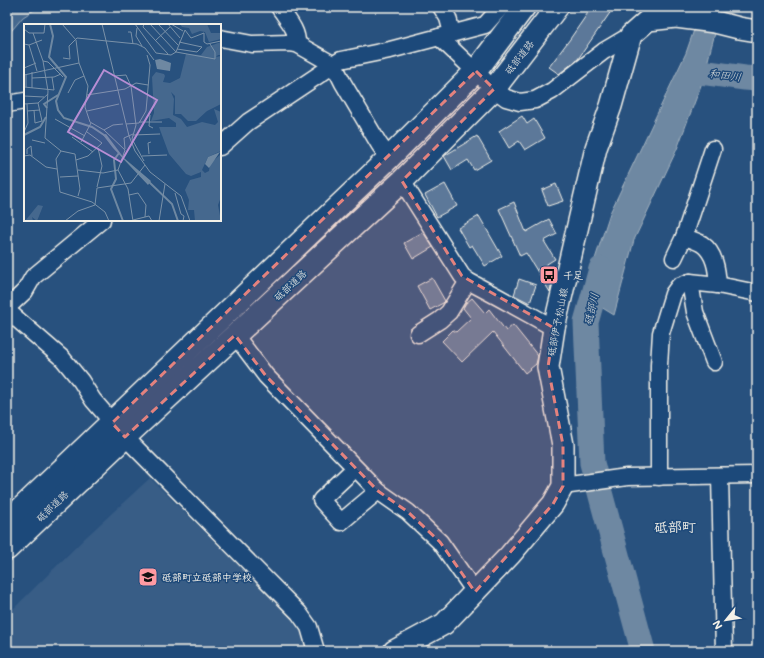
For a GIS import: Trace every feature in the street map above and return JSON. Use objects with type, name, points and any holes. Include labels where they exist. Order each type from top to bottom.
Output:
[{"type":"highway","name":"砥部道路","points":[[7,549],[118,430],[476,71],[524,7]]},
{"type":"highway","name":"砥部道路","points":[[7,522],[236,335],[402,181],[494,89],[557,7]]},
{"type":"main road","points":[[631,35],[648,20],[676,16],[715,22],[748,30]]},
{"type":"main road","name":"砥部伊予松山線","points":[[394,651],[444,624],[510,555],[553,504],[573,484],[563,445],[548,367],[554,328],[596,148],[611,106],[631,35]]},
{"type":"street","points":[[279,7],[298,38],[297,44]]},
{"type":"street","points":[[441,7],[448,18],[446,35],[476,71],[494,89],[506,98],[520,102],[535,100],[552,91],[604,51],[631,35]]},
{"type":"street","points":[[221,146],[248,122],[341,60],[390,50],[485,25],[501,7]]},
{"type":"street","points":[[221,38],[252,44],[290,42],[297,44],[334,65],[342,83],[389,158]]},
{"type":"street","points":[[7,104],[24,101]]},
{"type":"street","points":[[674,258],[684,237],[713,149]]},
{"type":"street","points":[[402,181],[462,276],[468,281],[554,328]]},
{"type":"street","points":[[7,308],[24,291],[33,277],[101,221]]},
{"type":"street","points":[[684,237],[702,244],[709,252],[715,264],[718,285]]},
{"type":"street","points":[[418,334],[440,320],[449,312],[468,281]]},
{"type":"street","points":[[690,282],[695,312],[714,362]]},
{"type":"street","points":[[659,477],[659,365],[661,333],[673,294],[679,286],[690,282],[718,285],[757,293]]},
{"type":"street","points":[[7,312],[63,359],[81,381],[93,400],[118,430],[299,613],[309,627],[316,651]]},
{"type":"street","points":[[236,335],[266,376],[355,468],[378,491],[408,512],[440,542],[475,592]]},
{"type":"street","points":[[355,468],[321,500],[341,522],[378,491]]},
{"type":"street","points":[[573,484],[627,477],[757,475]]},
{"type":"street","points":[[720,476],[724,651]]},
{"type":"highlighted area","points":[[476,71],[494,89],[402,181],[462,276],[554,328],[548,367],[563,445],[563,486],[553,504],[475,592],[440,542],[408,512],[378,491],[266,376],[235,335],[125,437],[112,423]]},
{"type":"shaded area","points":[[7,7],[39,7],[23,17],[7,36]]},
{"type":"shaded area","points":[[702,7],[722,7],[703,80],[677,149],[634,240],[614,315],[583,296],[610,213],[686,53]]},
{"type":"shaded area","name":"砥部町立砥部中学校","points":[[150,478],[301,627],[308,651],[7,651],[7,615],[85,538]]},
{"type":"building","points":[[592,7],[614,7],[578,59],[559,74],[549,67]]},
{"type":"building","points":[[522,116],[527,124],[534,119],[545,138],[525,150],[519,141],[509,148],[499,131]]},
{"type":"building","points":[[477,136],[491,160],[474,170],[468,160],[452,170],[444,156]]},
{"type":"building","points":[[445,184],[457,206],[437,217],[425,195]]},
{"type":"building","points":[[556,184],[563,201],[548,206],[542,190]]},
{"type":"building","points":[[514,202],[526,232],[549,219],[557,234],[544,241],[555,259],[537,270],[554,273],[550,292],[526,253],[520,256],[499,209]]},
{"type":"building","points":[[479,216],[502,256],[485,266],[472,245],[469,247],[458,228]]},
{"type":"building","points":[[423,232],[433,247],[413,259],[404,243]]},
{"type":"building","points":[[432,278],[445,301],[430,310],[417,286]]},
{"type":"building","points":[[519,279],[536,285],[530,303],[514,295]]},
{"type":"building","points":[[472,298],[485,313],[489,309],[506,331],[513,325],[538,356],[536,364],[525,373],[493,332],[462,362],[442,341],[453,330],[456,332],[471,318],[463,308]]},
{"type":"waterway","name":"和田川","points":[[693,71],[757,79]]},
{"type":"waterway","name":"砥部川","points":[[601,269],[586,322],[592,463],[643,651]]},
{"type":"place","name":"千足","points":[[549,275]]},
{"type":"place","name":"砥部町立砥部中学校","points":[[148,577]]},
{"type":"district","name":"砥部町","points":[[675,527]]}]
